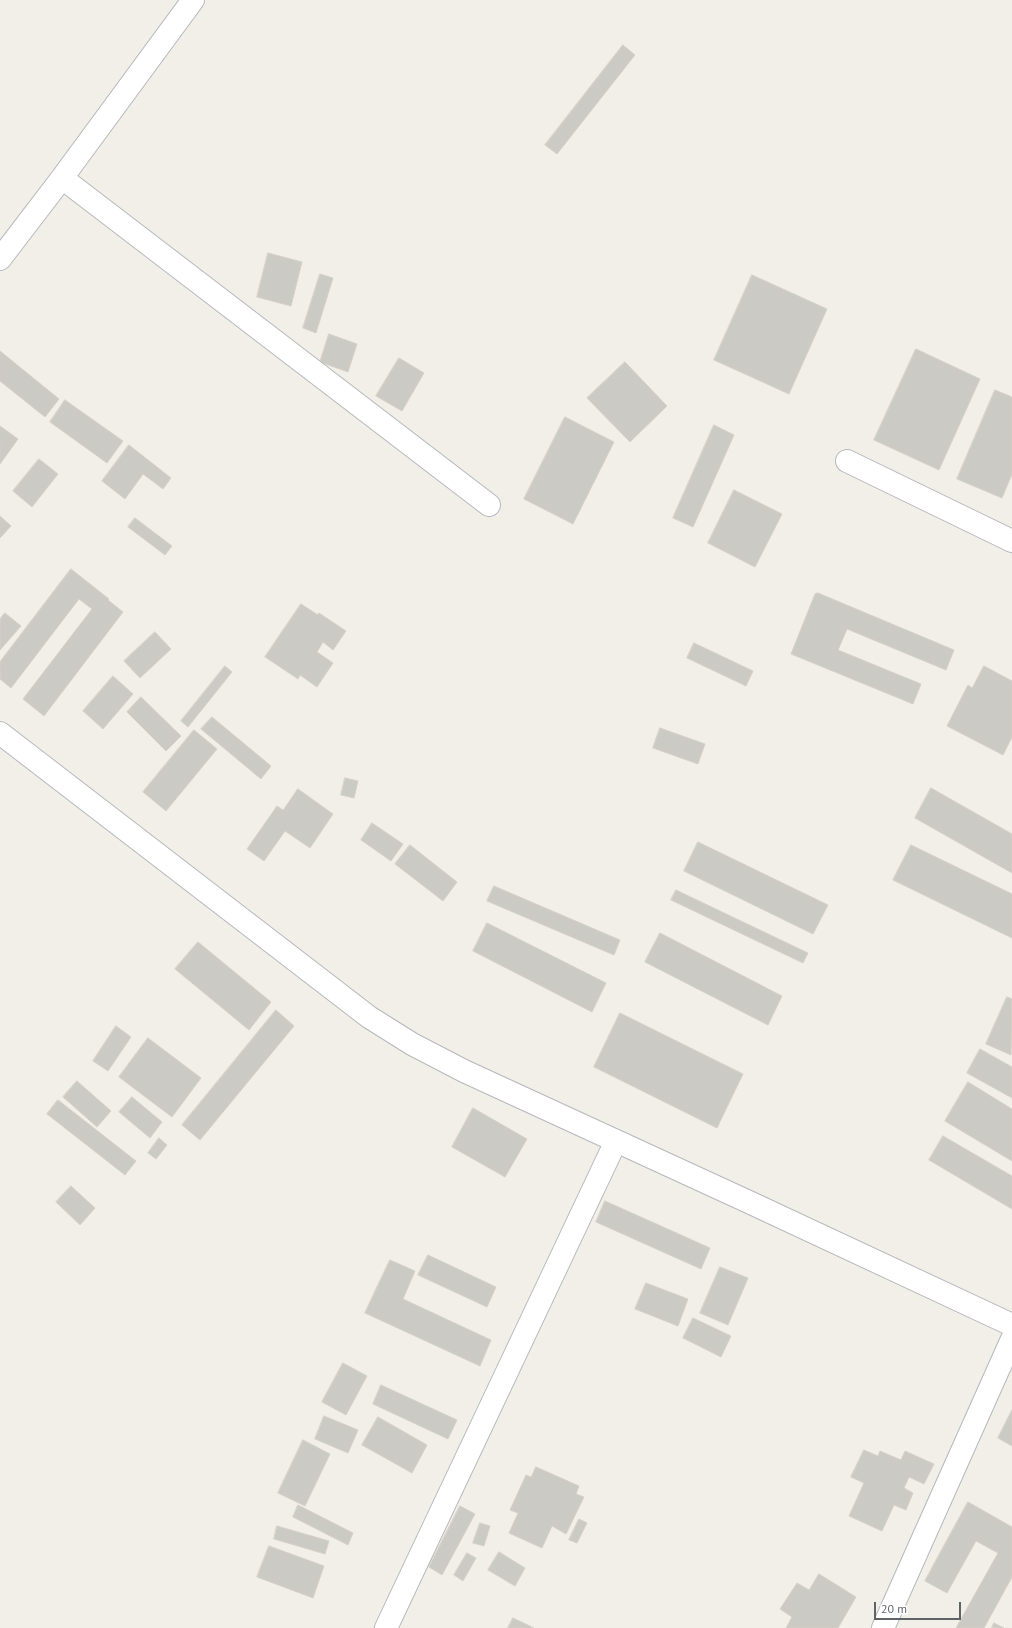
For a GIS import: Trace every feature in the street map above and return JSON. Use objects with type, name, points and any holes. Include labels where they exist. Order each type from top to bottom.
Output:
[{"type":"street","points":[[0,259],[62,178],[193,0]]},
{"type":"street","points":[[62,178],[489,505]]},
{"type":"street","points":[[848,462],[1012,541]]},
{"type":"street","points":[[0,733],[369,1017],[412,1044],[464,1071],[1012,1325]]},
{"type":"street","points":[[386,1628],[616,1141]]},
{"type":"street","points":[[883,1628],[1012,1339]]},
{"type":"building","points":[[623,45],[635,55],[557,154],[545,145]]},
{"type":"building","points":[[268,253],[302,262],[291,306],[257,297]]},
{"type":"building","points":[[320,274],[333,278],[316,333],[303,328]]},
{"type":"building","points":[[752,275],[827,309],[789,394],[714,360]]},
{"type":"building","points":[[329,334],[357,344],[348,372],[320,362]]},
{"type":"building","points":[[916,349],[980,379],[939,470],[874,440]]},
{"type":"building","points":[[0,351],[59,399],[45,417],[0,381]]},
{"type":"building","points":[[399,358],[424,373],[402,411],[376,396]]},
{"type":"building","points":[[625,362],[667,406],[630,442],[587,398]]},
{"type":"building","points":[[995,390],[1012,397],[1012,474],[1002,498],[957,479]]},
{"type":"building","points":[[65,400],[123,441],[107,463],[50,422]]},
{"type":"building","points":[[565,417],[614,442],[573,524],[524,499]]},
{"type":"building","points":[[714,425],[734,435],[693,527],[673,518]]},
{"type":"building","points":[[0,426],[18,439],[0,464]]},
{"type":"building","points":[[129,445],[171,478],[163,489],[143,474],[125,499],[102,481]]},
{"type":"building","points":[[39,459],[58,474],[32,507],[13,491]]},
{"type":"building","points":[[734,490],[782,514],[755,567],[708,543]]},
{"type":"building","points":[[0,516],[11,526],[0,538]]},
{"type":"building","points":[[135,518],[172,546],[165,555],[128,527]]},
{"type":"building","points":[[71,569],[123,612],[44,716],[23,699],[92,609],[79,599],[11,688],[0,679],[0,662]]},
{"type":"building","points":[[818,593],[954,650],[946,670],[847,629],[838,650],[921,684],[913,704],[791,654],[815,594]]},
{"type":"building","points":[[301,604],[318,615],[319,613],[346,631],[333,650],[323,642],[317,652],[333,663],[317,687],[300,675],[298,679],[265,657]]},
{"type":"building","points":[[5,613],[21,626],[0,650],[0,619]]},
{"type":"building","points":[[155,632],[171,649],[140,678],[124,661]]},
{"type":"building","points":[[694,643],[753,671],[746,686],[687,658]]},
{"type":"building","points":[[225,666],[232,672],[188,727],[181,721]]},
{"type":"building","points":[[984,666],[1012,681],[1012,737],[1003,755],[947,726],[968,685],[972,688]]},
{"type":"building","points":[[113,676],[133,694],[103,729],[83,711]]},
{"type":"building","points":[[141,697],[181,736],[166,751],[127,712]]},
{"type":"building","points":[[212,717],[271,766],[261,779],[201,729]]},
{"type":"building","points":[[660,728],[705,744],[698,764],[653,748]]},
{"type":"building","points":[[194,730],[217,749],[166,811],[143,792]]},
{"type":"building","points":[[345,778],[358,781],[354,798],[341,795]]},
{"type":"building","points":[[931,788],[1012,834],[1012,873],[915,818]]},
{"type":"building","points":[[298,789],[333,814],[310,848],[285,831],[264,861],[247,849],[277,806],[283,810]]},
{"type":"building","points":[[372,823],[403,844],[391,861],[361,840]]},
{"type":"building","points":[[698,842],[828,905],[813,934],[684,871]]},
{"type":"building","points":[[410,845],[457,882],[443,901],[395,864]]},
{"type":"building","points":[[911,845],[1012,894],[1012,938],[893,880]]},
{"type":"building","points":[[494,886],[620,940],[614,955],[487,901]]},
{"type":"building","points":[[676,890],[808,953],[803,963],[671,900]]},
{"type":"building","points":[[487,923],[606,983],[592,1012],[473,951]]},
{"type":"building","points":[[660,933],[782,996],[768,1025],[645,962]]},
{"type":"building","points":[[198,942],[271,1002],[249,1030],[175,969]]},
{"type":"building","points":[[1007,997],[1012,999],[1011,1055],[986,1044]]},
{"type":"building","points":[[276,1010],[294,1026],[200,1140],[182,1125]]},
{"type":"building","points":[[620,1013],[743,1074],[717,1128],[594,1067]]},
{"type":"building","points":[[116,1026],[131,1037],[108,1071],[93,1061]]},
{"type":"building","points":[[148,1038],[201,1078],[172,1117],[119,1077]]},
{"type":"building","points":[[980,1049],[1012,1067],[1012,1098],[967,1073]]},
{"type":"building","points":[[77,1081],[111,1111],[97,1127],[63,1097]]},
{"type":"building","points":[[968,1082],[1012,1109],[1012,1161],[945,1121]]},
{"type":"building","points":[[132,1097],[162,1122],[150,1138],[119,1112]]},
{"type":"building","points":[[58,1100],[136,1161],[125,1175],[47,1114]]},
{"type":"building","points":[[473,1108],[527,1139],[505,1177],[452,1147]]},
{"type":"building","points":[[943,1136],[1012,1176],[1012,1209],[929,1160]]},
{"type":"building","points":[[159,1138],[167,1145],[156,1159],[148,1153]]},
{"type":"building","points":[[71,1186],[95,1208],[80,1225],[56,1202]]},
{"type":"building","points":[[605,1201],[710,1248],[701,1269],[596,1222]]},
{"type":"building","points":[[428,1255],[496,1287],[487,1307],[418,1275]]},
{"type":"building","points":[[390,1260],[415,1271],[403,1299],[491,1340],[480,1366],[365,1313]]},
{"type":"building","points":[[720,1267],[748,1278],[728,1325],[700,1313]]},
{"type":"building","points":[[646,1283],[688,1299],[678,1326],[635,1309]]},
{"type":"building","points":[[693,1318],[731,1336],[721,1357],[683,1338]]},
{"type":"building","points":[[343,1363],[367,1376],[346,1415],[322,1402]]},
{"type":"building","points":[[381,1385],[457,1420],[448,1439],[373,1404]]},
{"type":"building","points":[[1012,1410],[1012,1446],[998,1438]]},
{"type":"building","points":[[324,1416],[358,1430],[348,1453],[315,1439]]},
{"type":"building","points":[[378,1417],[427,1445],[412,1473],[362,1445]]},
{"type":"building","points":[[303,1440],[330,1454],[305,1506],[278,1493]]},
{"type":"building","points":[[864,1450],[878,1456],[880,1451],[901,1460],[905,1451],[934,1464],[924,1484],[909,1477],[904,1488],[913,1493],[906,1510],[894,1505],[882,1531],[849,1516],[864,1483],[851,1477]]},
{"type":"building","points":[[536,1467],[579,1486],[576,1494],[584,1497],[566,1534],[552,1526],[542,1548],[509,1533],[518,1513],[510,1510],[526,1475],[531,1477]]},
{"type":"building","points":[[968,1502],[1012,1527],[1012,1577],[984,1628],[956,1628],[998,1553],[976,1541],[947,1593],[925,1581]]},
{"type":"building","points":[[298,1505],[353,1533],[348,1545],[293,1517]]},
{"type":"building","points":[[460,1506],[475,1514],[442,1575],[429,1567]]},
{"type":"building","points":[[579,1519],[587,1523],[577,1543],[569,1540]]},
{"type":"building","points":[[480,1523],[490,1526],[484,1546],[473,1543]]},
{"type":"building","points":[[277,1526],[329,1541],[325,1554],[274,1539]]},
{"type":"building","points":[[269,1546],[324,1566],[313,1598],[257,1577]]},
{"type":"building","points":[[499,1552],[525,1568],[515,1586],[488,1570]]},
{"type":"building","points":[[467,1553],[476,1558],[463,1581],[454,1575]]},
{"type":"building","points":[[819,1574],[856,1597],[838,1628],[786,1628],[792,1617],[780,1609],[797,1583],[809,1590]]},
{"type":"building","points":[[513,1618],[534,1628],[508,1628]]},
{"type":"building","points":[[994,1623],[1004,1628],[992,1628]]}]
